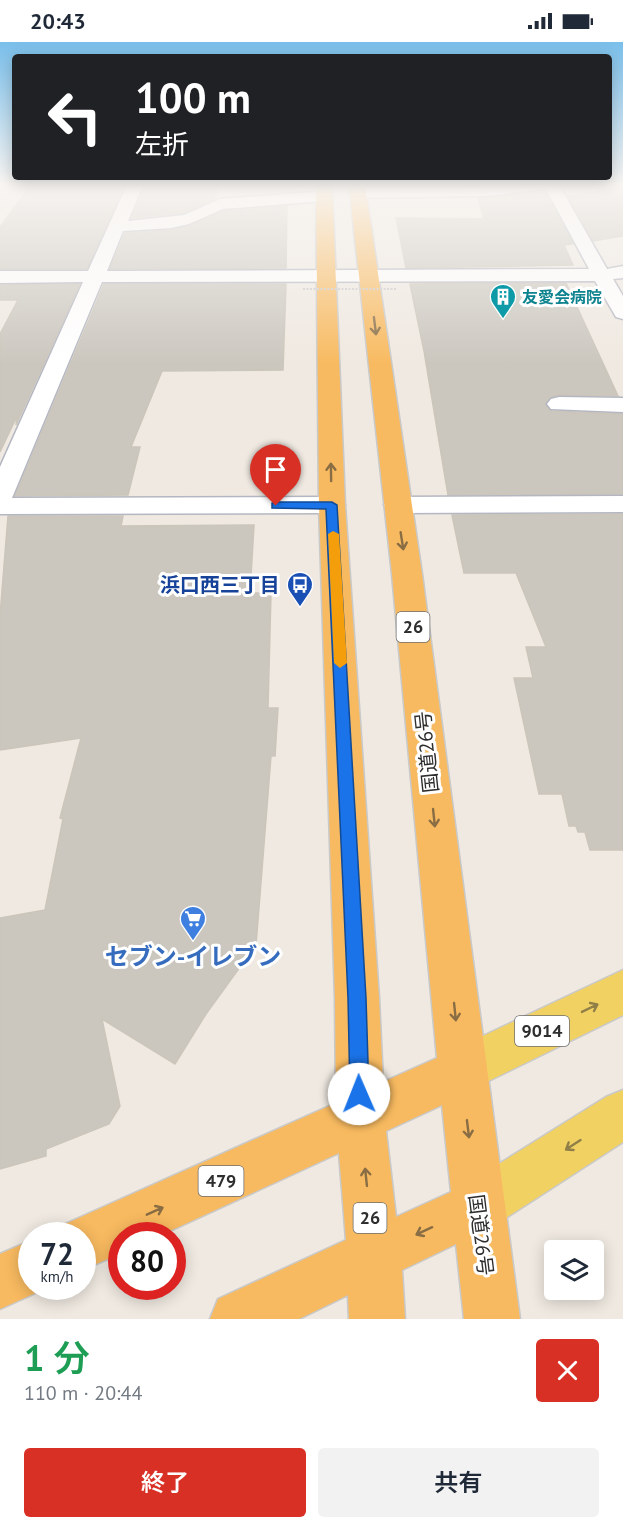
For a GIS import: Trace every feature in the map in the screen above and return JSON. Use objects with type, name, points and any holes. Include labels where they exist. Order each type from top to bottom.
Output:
[{"type":"highway","name":"26","points":[[320,245],[316,282],[332,505],[357,998],[360,1118],[374,1255],[377,1319]]},
{"type":"highway","name":"国道26号","points":[[364,245],[407,574],[477,1207],[492,1319]]},
{"type":"highway","name":"479","points":[[96,1238],[462,1071]]},
{"type":"highway","points":[[238,1319],[477,1207]]},
{"type":"highway","points":[[0,1282],[18,1274]]},
{"type":"main road","name":"9014","points":[[462,1071],[623,992]]},
{"type":"main road","points":[[477,1207],[623,1114]]},
{"type":"street","points":[[0,496],[108,245]]},
{"type":"street","points":[[583,245],[623,313]]},
{"type":"street","points":[[0,277],[316,282],[368,276],[600,275],[623,272]]},
{"type":"street","points":[[559,404],[623,405]]},
{"type":"street","points":[[397,505],[623,504]]},
{"type":"street","points":[[0,506],[332,505]]},
{"type":"path","points":[[316,282],[398,289]]},
{"type":"building","points":[[0,245],[98,245],[87,269],[0,269]]},
{"type":"building","points":[[120,245],[286,245],[286,268],[110,269]]},
{"type":"building","points":[[401,245],[568,245],[564,245],[573,265],[406,268]]},
{"type":"building","points":[[566,283],[618,396],[558,395],[549,398],[545,404],[551,411],[623,414],[623,494],[448,495],[424,351],[410,284]]},
{"type":"building","points":[[80,284],[16,425],[17,416],[0,452],[0,334],[18,300],[0,300],[0,285]]},
{"type":"building","points":[[104,284],[286,284],[283,370],[162,371],[131,447],[140,447],[128,495],[15,496]]},
{"type":"building","points":[[623,514],[623,850],[590,850],[585,832],[578,832],[576,826],[569,826],[562,794],[539,794],[514,678],[533,678],[526,647],[546,647],[516,573],[464,573],[452,515]]},
{"type":"building","points":[[8,516],[123,516],[121,526],[254,525],[250,593],[271,593],[268,708],[278,708],[275,756],[271,756],[256,945],[206,1014],[175,1064],[102,1019],[120,1106],[109,1124],[46,1149],[46,1156],[0,1169],[0,918],[45,910],[63,819],[60,818],[81,738],[0,750],[0,616]]},
{"type":"slow traffic","points":[[333,534],[340,663]]},
{"type":"place","name":"友愛会病院","points":[[503,320]]},
{"type":"place","name":"浜口西三丁目","points":[[300,608]]},
{"type":"place","name":"セブン-イレブン","points":[[193,942]]},
{"type":"route","points":[[276,506],[332,505],[357,998],[359,1094]]}]
